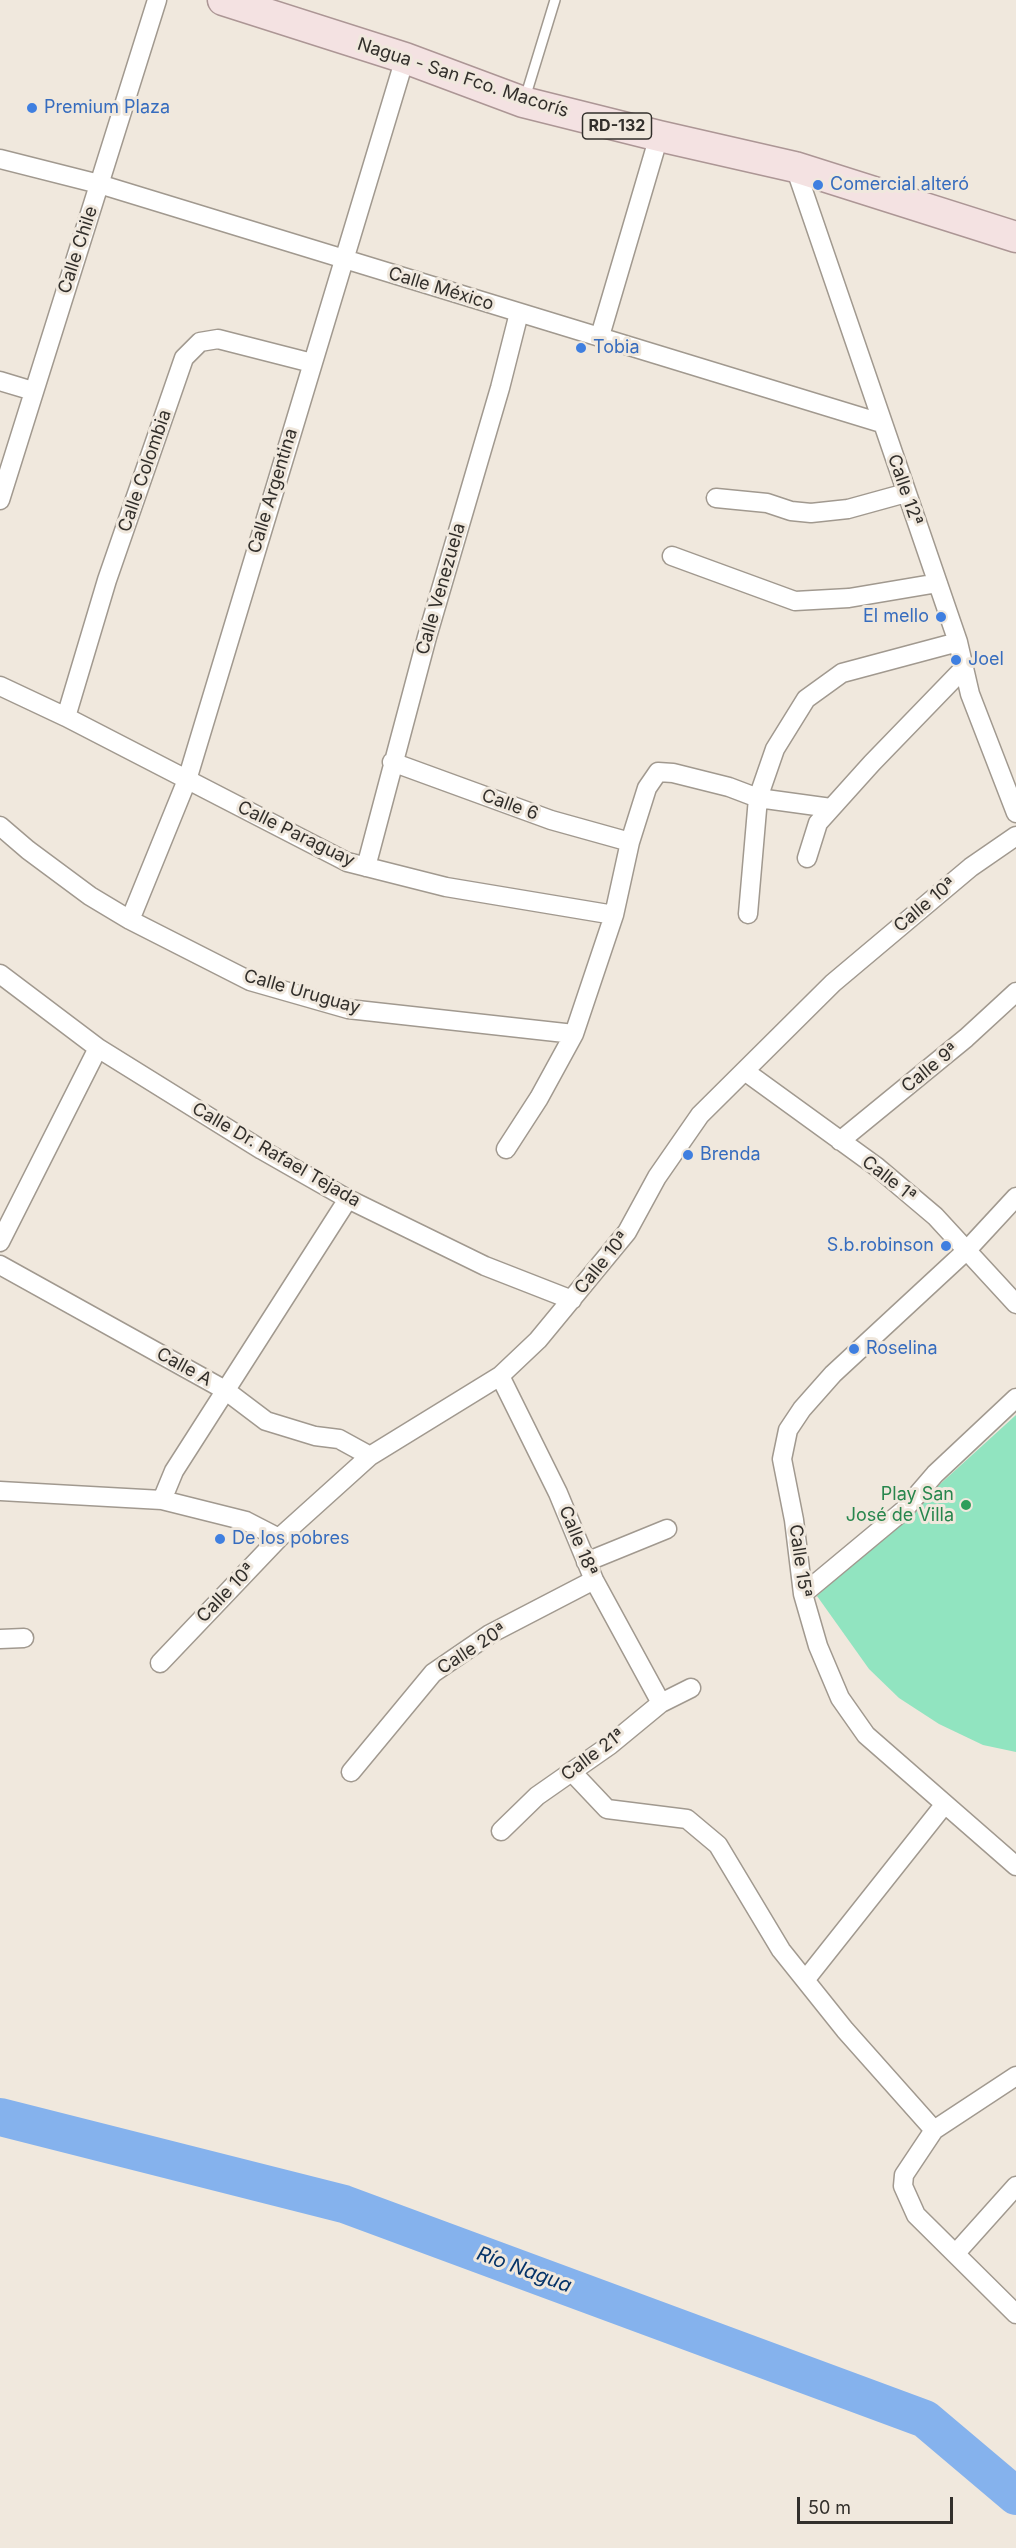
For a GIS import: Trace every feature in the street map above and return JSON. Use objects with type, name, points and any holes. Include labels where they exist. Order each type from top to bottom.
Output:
[{"type":"main road","name":"Nagua - San Fco. Macorís","points":[[223,0],[405,58],[524,102],[795,167],[1016,237]]},
{"type":"street","name":"Calle Chile","points":[[0,500],[157,0]]},
{"type":"street","name":"Calle Argentina","points":[[130,920],[187,780],[405,58]]},
{"type":"street","points":[[600,336],[659,136]]},
{"type":"street","name":"Calle México","points":[[0,159],[99,184],[881,423]]},
{"type":"street","name":"Calle 12ª","points":[[795,167],[958,642],[970,694],[1016,813]]},
{"type":"street","name":"Calle Venezuela","points":[[366,867],[392,762],[519,313]]},
{"type":"street","name":"Calle Colombia","points":[[66,717],[108,580],[184,358],[200,342],[218,339],[312,363]]},
{"type":"street","points":[[0,381],[33,391]]},
{"type":"street","points":[[716,498],[767,503],[791,511],[811,513],[848,510],[906,493]]},
{"type":"street","points":[[672,556],[795,601],[849,598],[938,583]]},
{"type":"street","points":[[748,914],[758,798],[775,749],[806,699],[842,673],[958,642]]},
{"type":"street","points":[[807,858],[818,823],[964,668]]},
{"type":"street","name":"Calle Paraguay","points":[[0,686],[66,717],[347,862],[446,887],[614,915]]},
{"type":"street","name":"Calle 6","points":[[392,762],[551,819],[630,842]]},
{"type":"street","points":[[506,1149],[574,1034],[614,915],[630,842],[646,788],[658,772],[673,773],[729,787],[758,798],[831,808]]},
{"type":"street","name":"Calle Uruguay","points":[[0,826],[81,890],[130,920],[250,981],[348,1009],[574,1034]]},
{"type":"street","name":"Calle 10ª","points":[[160,1663],[279,1538],[370,1456],[500,1376],[538,1340],[627,1232],[657,1177],[700,1115],[746,1072],[833,983],[971,867],[1016,836]]},
{"type":"street","name":"Calle Dr. Rafael Tejada","points":[[0,974],[98,1048],[262,1150],[348,1199],[485,1266],[572,1300]]},
{"type":"street","name":"Calle 9ª","points":[[840,1141],[966,1038],[1016,992]]},
{"type":"street","points":[[0,1242],[98,1048]]},
{"type":"street","name":"Calle 1ª","points":[[746,1072],[840,1141],[935,1216],[1016,1304]]},
{"type":"street","name":"Calle 15ª","points":[[1016,1197],[967,1250],[833,1374],[802,1408],[788,1430],[782,1459],[794,1520],[803,1594],[818,1646],[840,1698],[866,1735],[1016,1866]]},
{"type":"street","points":[[162,1500],[174,1471],[348,1199]]},
{"type":"street","name":"Calle A","points":[[0,1265],[225,1390],[266,1421],[315,1436],[339,1439],[370,1456]]},
{"type":"street","name":"Calle 18ª","points":[[500,1376],[558,1492],[594,1580],[661,1703]]},
{"type":"street","points":[[803,1594],[904,1510],[935,1474],[1016,1398]]},
{"type":"street","points":[[0,1491],[162,1500],[246,1521],[279,1538]]},
{"type":"street","points":[[586,1562],[667,1529]]},
{"type":"street","name":"Calle 20ª","points":[[351,1773],[433,1673],[490,1634],[594,1580]]},
{"type":"street","points":[[0,1639],[24,1638]]},
{"type":"street","name":"Calle 21ª","points":[[501,1831],[537,1796],[572,1772],[661,1703],[691,1688]]},
{"type":"street","points":[[572,1772],[607,1809],[687,1819],[718,1845],[781,1950],[845,2030],[934,2130]]},
{"type":"street","points":[[806,1979],[944,1805]]},
{"type":"street","points":[[1016,2076],[934,2130],[904,2175],[903,2186],[916,2215],[1016,2314]]},
{"type":"street","points":[[956,2253],[1016,2186]]},
{"type":"lane","points":[[524,102],[555,0]]},
{"type":"green space","name":"Play San José de Villa","points":[[1016,1415],[1016,1752],[983,1745],[939,1724],[899,1698],[869,1669],[817,1596]]},
{"type":"waterway","name":"Río Nagua","points":[[0,2117],[344,2204],[925,2419],[1016,2496]]},
{"type":"place","name":"Premium Plaza","points":[[32,108]]},
{"type":"place","name":"Comercial alteró","points":[[818,185]]},
{"type":"place","name":"Tobia","points":[[581,348]]},
{"type":"place","name":"El mello","points":[[941,617]]},
{"type":"place","name":"Joel","points":[[956,660]]},
{"type":"place","name":"Brenda","points":[[688,1155]]},
{"type":"place","name":"S.b.robinson","points":[[946,1246]]},
{"type":"place","name":"Roselina","points":[[854,1349]]},
{"type":"place","name":"Play San José de Villa","points":[[966,1505]]},
{"type":"place","name":"De los pobres","points":[[220,1539]]}]
